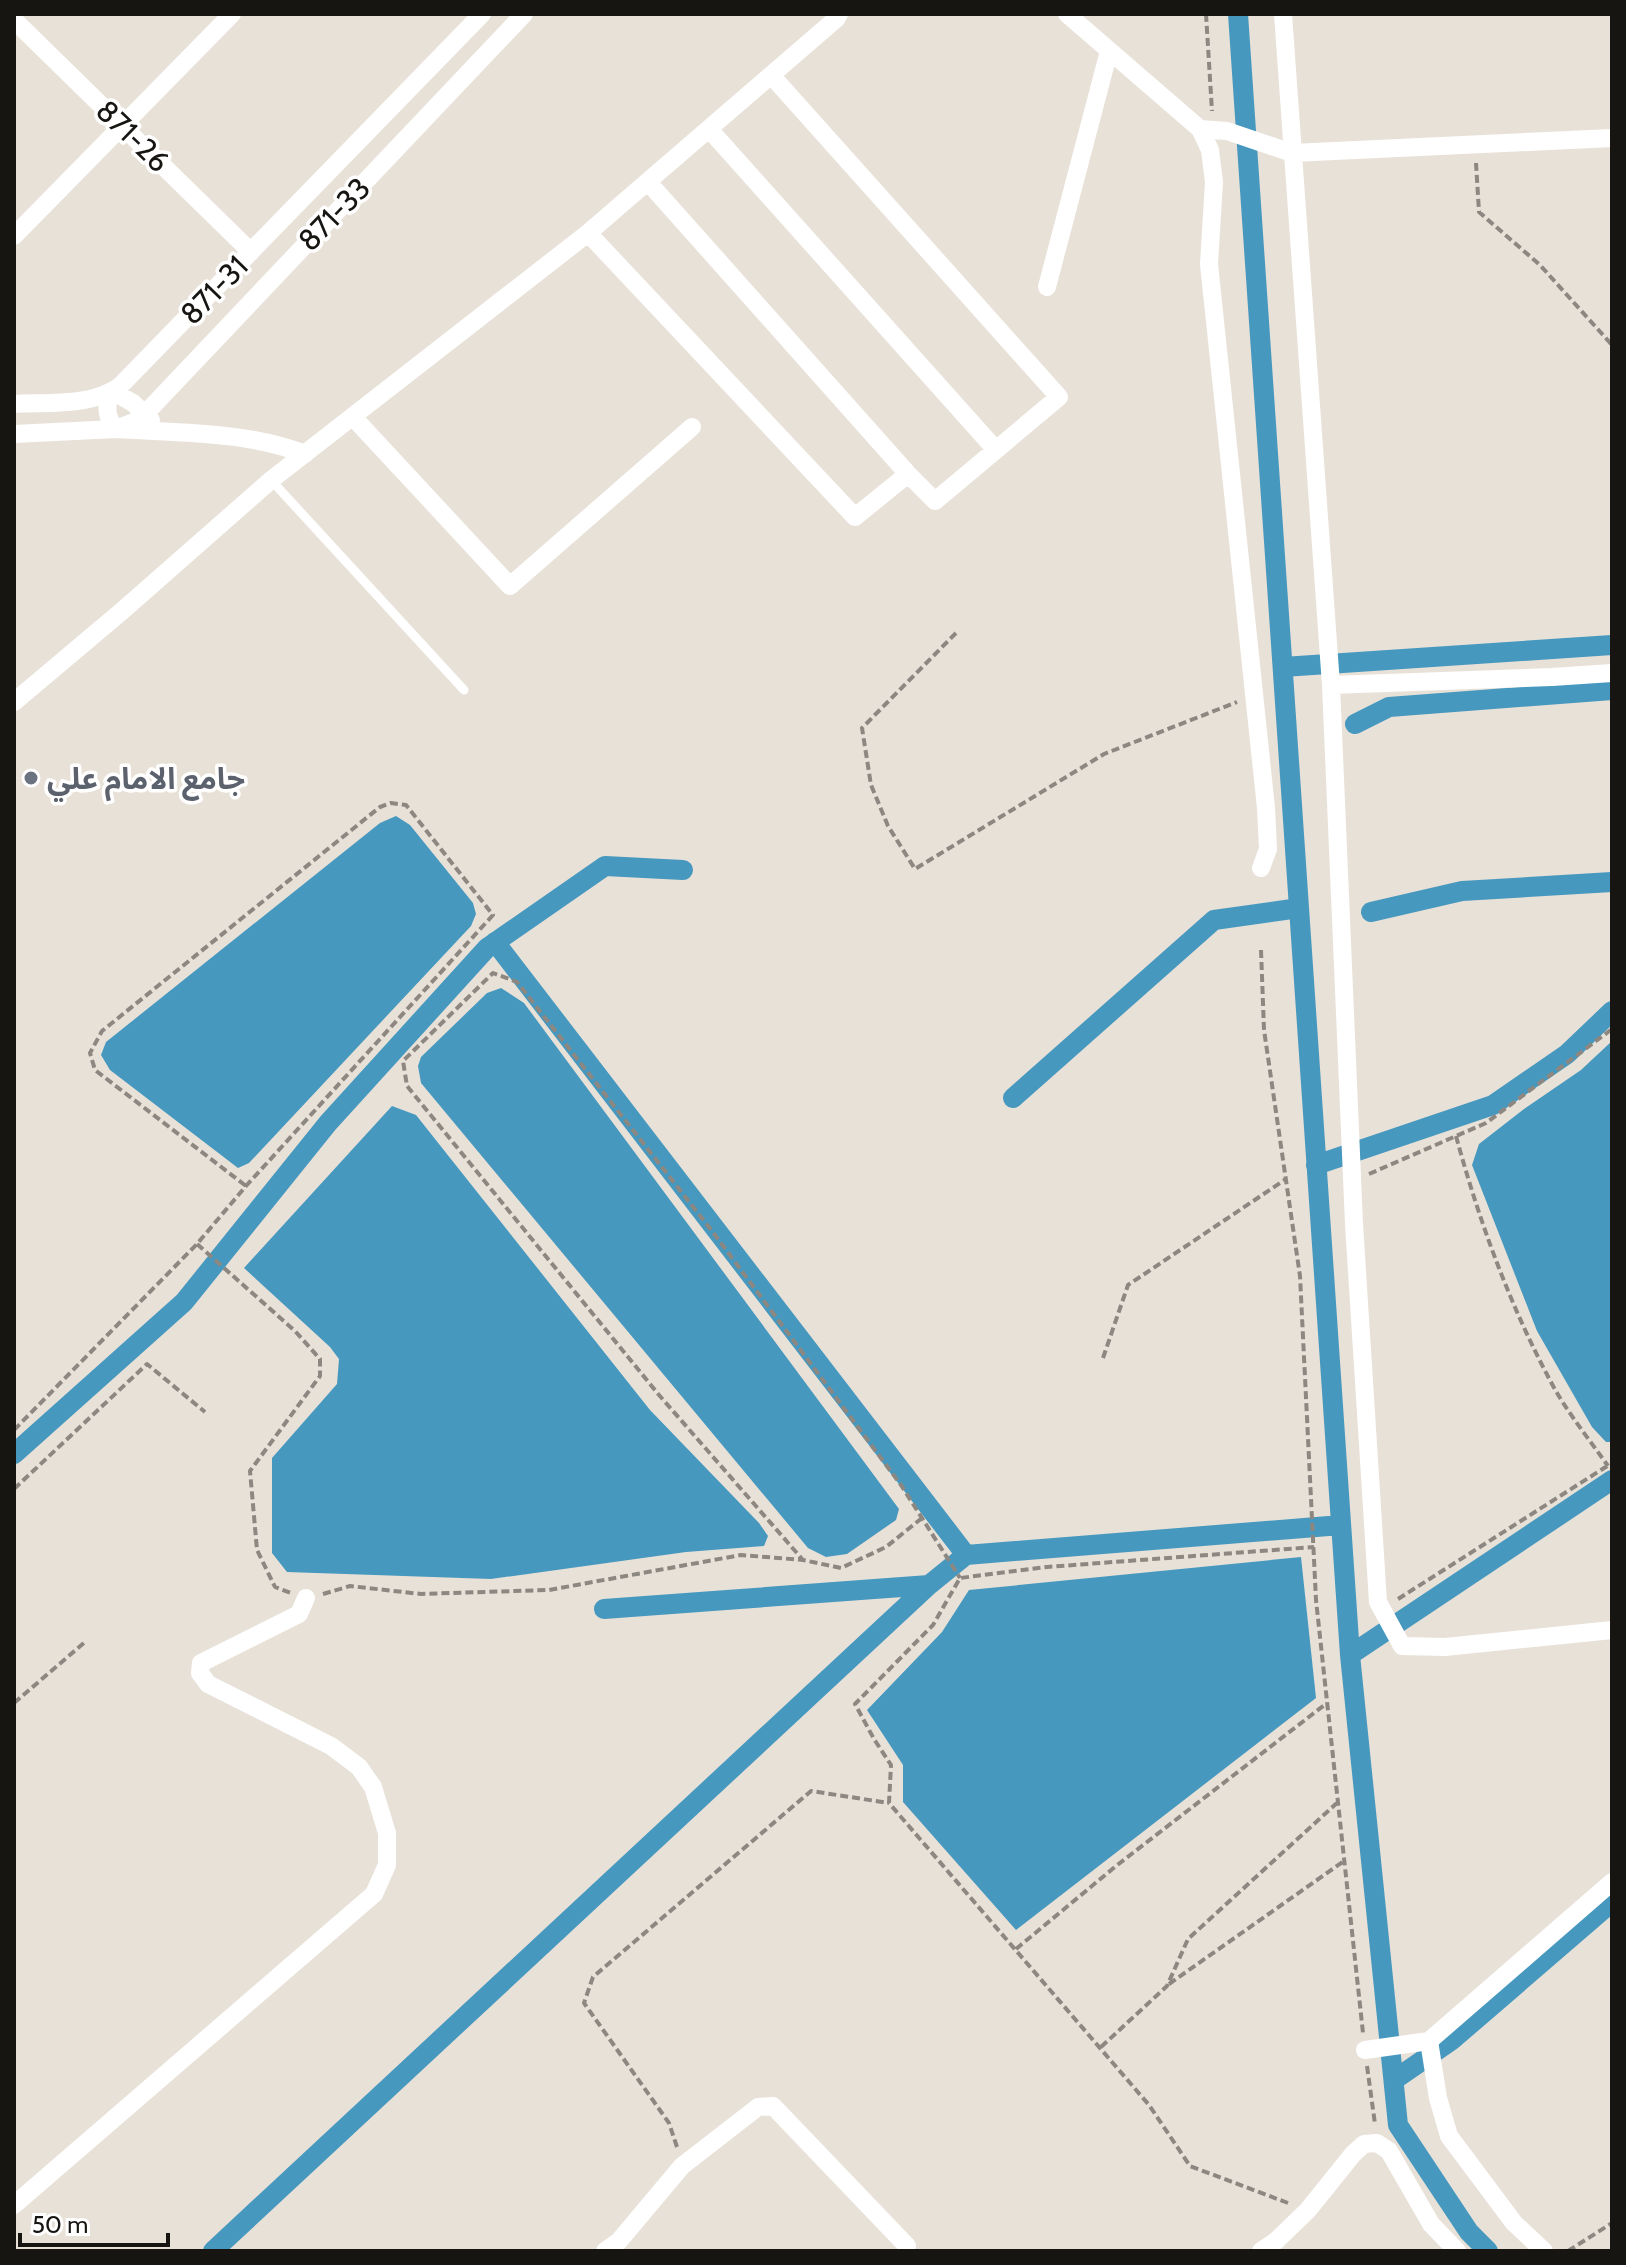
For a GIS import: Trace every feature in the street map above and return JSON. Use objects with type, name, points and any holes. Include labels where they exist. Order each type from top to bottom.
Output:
[{"type":"street","points":[[14,236],[232,14]]},
{"type":"street","name":"871-31","points":[[112,391],[482,14]]},
{"type":"street","name":"871-33","points":[[116,429],[144,415],[524,14]]},
{"type":"street","points":[[14,702],[271,480],[588,233],[839,14]]},
{"type":"street","points":[[1067,14],[1207,130],[1227,131],[1292,153],[1612,138]]},
{"type":"street","points":[[1283,14],[1331,685],[1352,1181],[1378,1602],[1402,1646],[1445,1647],[1612,1630]]},
{"type":"street","name":"871-26","points":[[14,20],[251,252]]},
{"type":"street","points":[[1047,287],[1109,51]]},
{"type":"street","points":[[648,182],[935,501],[1059,397],[771,75]]},
{"type":"street","points":[[709,129],[996,450]]},
{"type":"street","points":[[1207,130],[1214,182],[1209,264],[1266,808],[1268,849],[1261,868]]},
{"type":"street","points":[[588,233],[855,517],[908,474]]},
{"type":"street","points":[[112,391],[133,403],[144,415],[159,422],[229,431],[243,438]]},
{"type":"street","points":[[14,404],[89,401],[112,391]]},
{"type":"street","points":[[112,391],[107,411],[116,429]]},
{"type":"street","points":[[353,417],[510,586],[692,427]]},
{"type":"street","points":[[14,434],[116,429],[243,438],[285,446],[305,454]]},
{"type":"street","points":[[1331,685],[1612,673]]},
{"type":"street","points":[[14,2205],[374,1894],[387,1865],[387,1833],[373,1787],[359,1767],[331,1746],[208,1684],[200,1673],[201,1663],[299,1614],[306,1598]]},
{"type":"street","points":[[1365,2050],[1429,2041],[1612,1882]]},
{"type":"street","points":[[1429,2041],[1438,2098],[1449,2136],[1514,2223],[1544,2251]]},
{"type":"street","points":[[605,2251],[619,2241],[682,2166],[758,2107],[773,2106],[904,2249]]},
{"type":"street","points":[[1273,2248],[1353,2154],[1364,2144],[1377,2143],[1389,2151],[1431,2224],[1457,2251]]},
{"type":"lane","points":[[271,480],[464,690]]},
{"type":"path","points":[[1206,14],[1207,130]]},
{"type":"path","points":[[1472,144],[1479,212],[1540,265],[1612,345]]},
{"type":"path","points":[[956,633],[862,728],[871,785],[888,826],[915,869],[1104,754],[1254,695]]},
{"type":"path","points":[[14,1430],[197,1244],[493,915],[406,805],[391,803],[380,807],[102,1031],[90,1053],[95,1070],[246,1186]]},
{"type":"path","points":[[1261,950],[1264,1030],[1300,1276],[1316,1600],[1377,2143]]},
{"type":"path","points":[[803,1560],[659,1395],[407,1086],[403,1061],[493,973],[517,982],[712,1231],[901,1485],[960,1578]]},
{"type":"path","points":[[1352,1181],[1486,1123],[1612,1029]]},
{"type":"path","points":[[1382,1609],[1610,1464],[1553,1386],[1524,1326],[1470,1189],[1456,1136]]},
{"type":"path","points":[[1103,1358],[1128,1285],[1286,1179]]},
{"type":"path","points":[[197,1244],[295,1331],[320,1359],[320,1376],[250,1471],[257,1550],[275,1587],[306,1598],[350,1586],[421,1594],[549,1590],[741,1555],[803,1560],[841,1568],[886,1547],[922,1518]]},
{"type":"path","points":[[14,1489],[147,1364],[205,1412]]},
{"type":"path","points":[[960,1578],[1047,1567],[1314,1547]]},
{"type":"path","points":[[889,1803],[891,1765],[855,1704],[933,1625],[960,1578]]},
{"type":"path","points":[[14,1703],[85,1642]]},
{"type":"path","points":[[1016,1949],[1116,1866],[1327,1703]]},
{"type":"path","points":[[682,2166],[669,2123],[584,2003],[593,1977],[811,1791],[889,1803],[1101,2047],[1149,2105],[1190,2166],[1308,2210]]},
{"type":"path","points":[[1167,1986],[1188,1939],[1338,1802]]},
{"type":"path","points":[[1101,2047],[1167,1986],[1344,1861]]},
{"type":"path","points":[[1568,2251],[1612,2223]]},
{"type":"water","points":[[396,816],[410,825],[473,903],[476,914],[471,926],[249,1163],[238,1168],[110,1070],[101,1055],[106,1042],[380,823]]},
{"type":"water","points":[[501,988],[524,1003],[899,1509],[896,1520],[847,1554],[826,1557],[808,1548],[421,1083],[418,1066],[421,1057],[487,993]]},
{"type":"water","points":[[1612,1041],[1612,1442],[1606,1442],[1592,1427],[1537,1331],[1472,1165],[1479,1144],[1581,1070]]},
{"type":"water","points":[[392,1106],[416,1115],[650,1410],[759,1523],[768,1536],[764,1546],[686,1552],[491,1579],[287,1572],[272,1553],[272,1458],[337,1384],[339,1359],[330,1347],[244,1268]]},
{"type":"water","points":[[1301,1557],[1316,1698],[1016,1930],[903,1802],[903,1765],[867,1710],[942,1632],[969,1590]]},
{"type":"waterway","points":[[1238,14],[1350,1655],[1398,2125],[1469,2232],[1488,2251]]},
{"type":"waterway","points":[[1283,667],[1612,645]]},
{"type":"waterway","points":[[1355,724],[1389,707],[1612,690]]},
{"type":"waterway","points":[[14,1454],[184,1302],[328,1123],[487,948],[605,866],[683,870]]},
{"type":"waterway","points":[[1371,912],[1462,891],[1612,882]]},
{"type":"waterway","points":[[1013,1098],[1214,920],[1299,908]]},
{"type":"waterway","points":[[495,942],[966,1555],[1341,1525]]},
{"type":"waterway","points":[[1316,1165],[1493,1105],[1567,1054],[1612,1011]]},
{"type":"waterway","points":[[1350,1655],[1612,1480]]},
{"type":"waterway","points":[[604,1609],[929,1585],[966,1555]]},
{"type":"waterway","points":[[213,2251],[929,1585]]},
{"type":"waterway","points":[[1394,2080],[1452,2040],[1612,1902]]},
{"type":"place","name":"جامع اﻻمام علي","points":[[31,778]]}]
